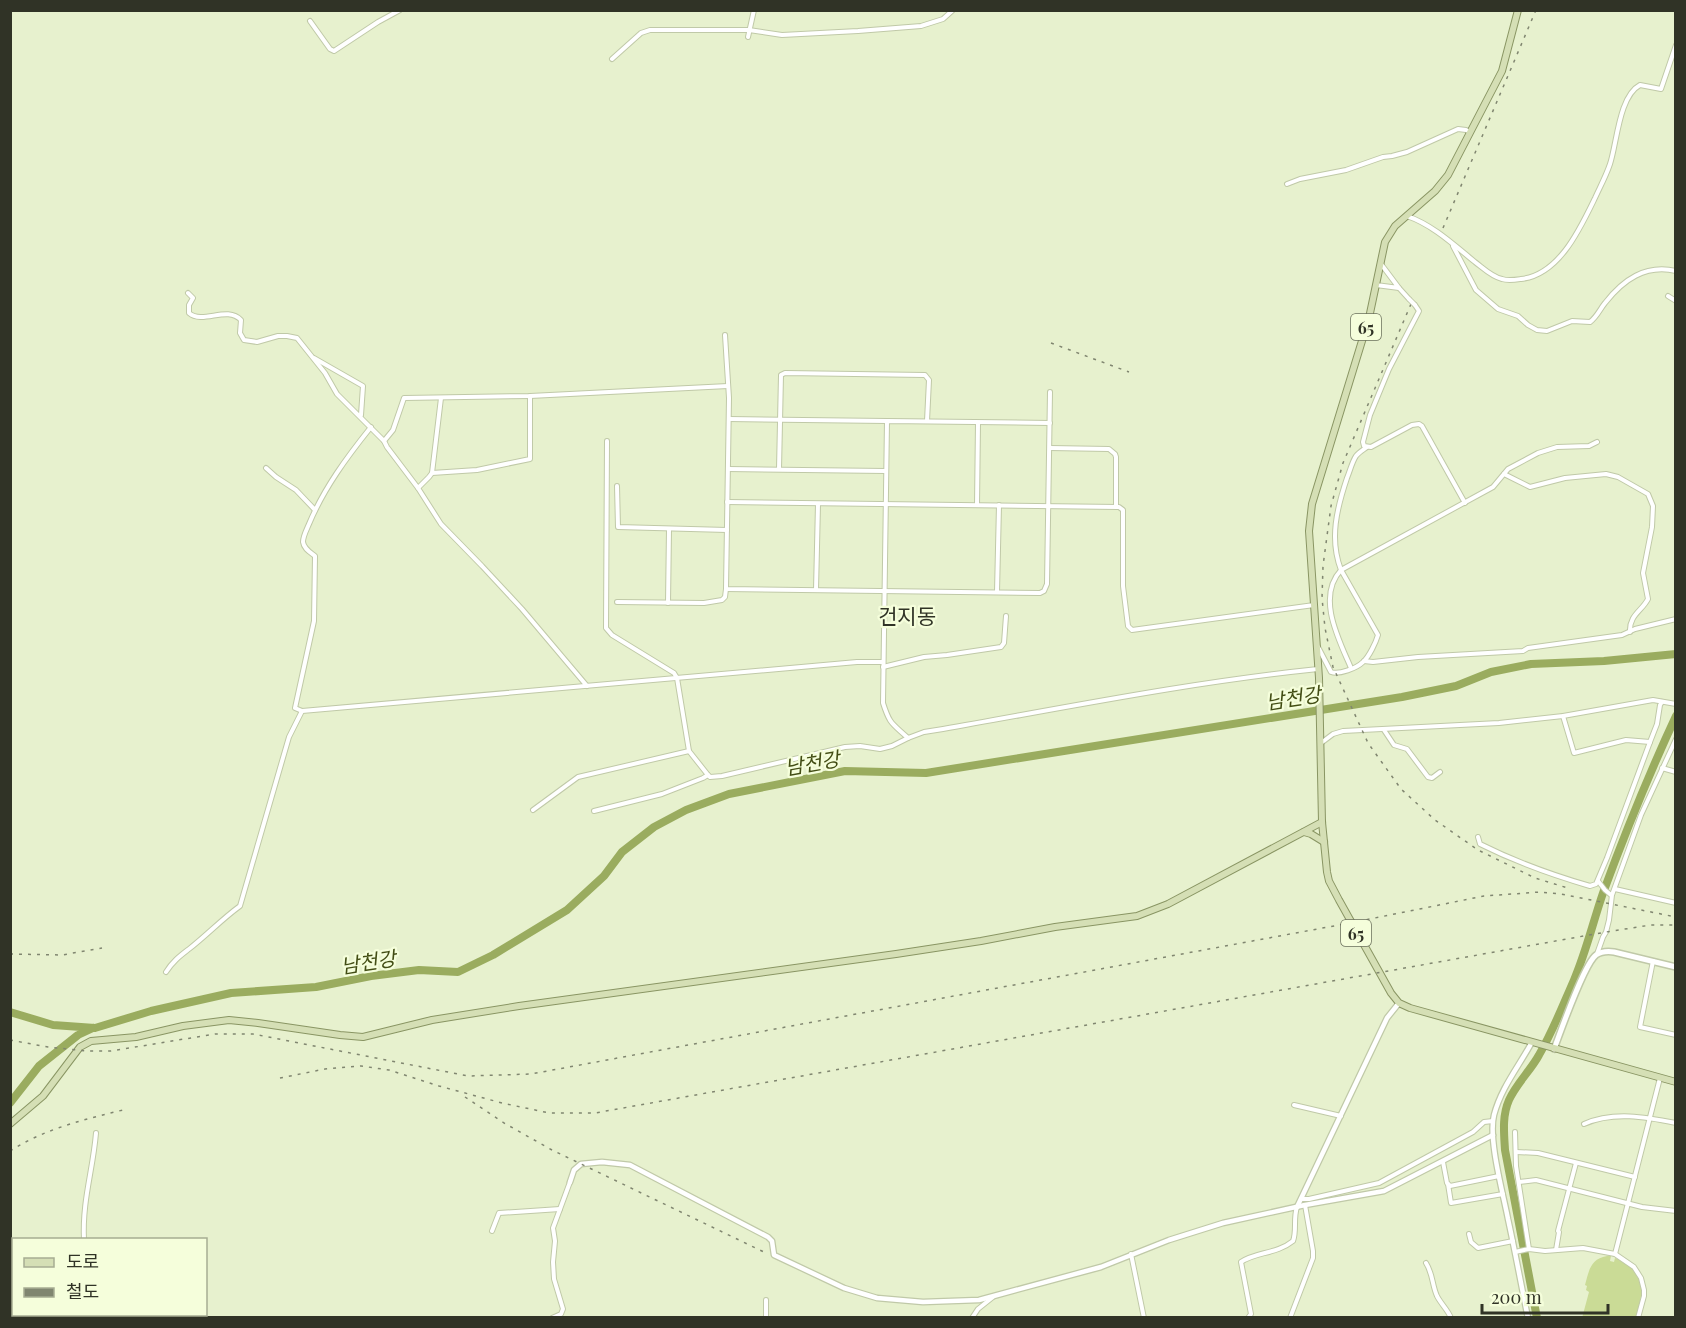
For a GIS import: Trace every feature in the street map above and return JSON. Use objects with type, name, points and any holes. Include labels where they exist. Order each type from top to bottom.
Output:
[{"type":"main road","name":"65","points":[[1399,1003],[1379,974],[1329,881],[1322,822],[1319,678],[1309,531],[1311,511],[1369,318],[1387,237],[1406,215],[1429,197],[1445,180],[1502,71],[1518,10]]},
{"type":"main road","points":[[10,1124],[43,1096],[80,1047],[91,1041],[136,1037],[183,1026],[229,1020],[363,1037],[432,1020],[519,1006],[896,954],[1055,927],[1137,916],[1168,904],[1322,822]]},
{"type":"main road","points":[[1303,832],[1324,842]]},
{"type":"main road","points":[[1552,1048],[1587,967],[1597,955],[1608,951],[1676,967]]},
{"type":"main road","points":[[1399,1003],[1676,1082]]},
{"type":"street","points":[[310,21],[330,50],[334,51],[400,10]]},
{"type":"street","points":[[748,37],[754,10]]},
{"type":"street","points":[[612,59],[641,33],[650,30],[749,30],[782,34],[908,28],[936,22],[952,12]]},
{"type":"street","points":[[1406,215],[1419,220],[1501,279],[1532,278],[1563,255],[1581,227],[1610,165],[1620,122],[1631,92],[1640,85],[1661,89],[1676,45]]},
{"type":"street","points":[[1287,184],[1407,152],[1458,129],[1470,133]]},
{"type":"street","points":[[1450,241],[1480,295],[1498,309],[1518,316],[1532,328],[1541,331],[1547,331],[1567,322],[1590,322],[1609,298],[1631,277],[1657,270],[1676,271]]},
{"type":"street","points":[[1367,447],[1363,442],[1370,415],[1418,308],[1399,288],[1380,262]]},
{"type":"street","points":[[1376,285],[1399,288]]},
{"type":"street","points":[[188,293],[193,298],[188,309],[192,316],[235,315],[241,320],[240,333],[244,340],[254,342],[278,336],[291,336],[297,339],[319,362],[363,386],[360,416]]},
{"type":"street","points":[[1668,296],[1676,301]]},
{"type":"street","points":[[617,602],[716,602],[725,597],[729,419],[725,335]]},
{"type":"street","points":[[308,351],[337,394],[384,441],[441,524],[522,609],[587,686]]},
{"type":"street","points":[[779,470],[781,375],[785,373],[921,374],[929,380],[927,421]]},
{"type":"street","points":[[384,441],[393,430],[404,398],[530,396],[728,386]]},
{"type":"street","points":[[726,589],[1040,593],[1047,588],[1050,392]]},
{"type":"street","points":[[432,473],[477,470],[530,459],[530,396]]},
{"type":"street","points":[[418,488],[432,473],[441,398]]},
{"type":"street","points":[[729,419],[1050,423]]},
{"type":"street","points":[[887,421],[883,703],[890,722],[908,738]]},
{"type":"street","points":[[977,505],[978,423]]},
{"type":"street","points":[[1364,661],[1378,635],[1341,570],[1337,560],[1335,542],[1336,517],[1355,457],[1367,447],[1412,425],[1419,424],[1465,503]]},
{"type":"street","points":[[370,428],[347,458],[315,511],[303,539],[306,549],[315,556],[316,582],[312,633],[295,704],[295,708],[302,711],[857,662],[883,664],[1001,647],[1004,643],[1006,616]]},
{"type":"street","points":[[607,441],[606,628],[612,635],[674,673],[677,678],[689,751],[710,777],[845,747],[860,746],[880,749],[933,730],[1258,675],[1318,669]]},
{"type":"street","points":[[1350,668],[1333,626],[1331,608],[1331,586],[1341,570],[1493,487],[1508,469],[1524,460],[1549,449],[1589,446],[1598,442]]},
{"type":"street","points":[[1050,448],[1109,449],[1116,457],[1116,507]]},
{"type":"street","points":[[266,468],[276,477],[294,487],[315,511]]},
{"type":"street","points":[[728,469],[886,471]]},
{"type":"street","points":[[1504,474],[1530,488],[1565,478],[1612,474],[1648,494],[1653,506],[1652,527],[1643,573],[1648,598],[1645,605],[1633,616],[1630,632]]},
{"type":"street","points":[[617,486],[618,527],[727,530]]},
{"type":"street","points":[[727,502],[1116,507],[1123,510],[1123,586],[1128,626],[1132,630],[1314,605]]},
{"type":"street","points":[[816,590],[818,504]]},
{"type":"street","points":[[998,592],[999,505]]},
{"type":"street","points":[[668,603],[669,528]]},
{"type":"street","points":[[1317,644],[1334,674],[1341,673],[1364,661],[1523,651],[1528,648],[1622,635],[1676,619]]},
{"type":"street","points":[[1320,743],[1333,734],[1365,729],[1384,730],[1483,724],[1563,716],[1653,700],[1676,704]]},
{"type":"street","points":[[1478,837],[1480,844],[1509,858],[1590,886],[1596,884],[1657,724],[1660,705],[1663,702]]},
{"type":"street","points":[[166,972],[176,958],[227,914],[240,906],[289,737],[302,711]]},
{"type":"street","points":[[1563,716],[1574,753],[1626,740],[1650,742]]},
{"type":"street","points":[[1384,730],[1394,745],[1407,749],[1428,777],[1440,772]]},
{"type":"street","points":[[1597,955],[1609,920],[1612,895],[1641,815],[1676,739]]},
{"type":"street","points":[[533,810],[578,777],[689,751]]},
{"type":"street","points":[[1662,768],[1676,772]]},
{"type":"street","points":[[594,811],[662,794],[708,775]]},
{"type":"street","points":[[1598,880],[1612,895]]},
{"type":"street","points":[[1615,889],[1676,903]]},
{"type":"street","points":[[1653,962],[1640,1027],[1676,1035]]},
{"type":"street","points":[[1248,1317],[1251,1314],[1241,1262],[1246,1258],[1270,1253],[1293,1241],[1297,1207],[1387,1018],[1399,1003]]},
{"type":"street","points":[[1528,1317],[1518,1251],[1513,1241],[1499,1176],[1493,1121],[1506,1085],[1534,1043]]},
{"type":"street","points":[[1615,1254],[1660,1077]]},
{"type":"street","points":[[1294,1105],[1341,1116]]},
{"type":"street","points":[[1584,1124],[1613,1117],[1650,1118],[1676,1123]]},
{"type":"street","points":[[1301,1199],[1374,1184],[1473,1132],[1484,1122],[1493,1121]]},
{"type":"street","points":[[1515,1132],[1519,1182],[1529,1248]]},
{"type":"street","points":[[84,1238],[85,1196],[94,1156],[96,1133]]},
{"type":"street","points":[[552,1317],[561,1314],[563,1310],[554,1278],[553,1228],[574,1170],[581,1164],[609,1162],[636,1167],[768,1237],[772,1241],[774,1255],[837,1285],[866,1296],[923,1302],[979,1300],[1101,1267],[1131,1254],[1217,1225],[1305,1205],[1373,1194],[1443,1162],[1493,1135]]},
{"type":"street","points":[[1516,1152],[1538,1153],[1635,1177]]},
{"type":"street","points":[[1443,1162],[1451,1203],[1503,1194]]},
{"type":"street","points":[[1556,1250],[1558,1231],[1576,1163]]},
{"type":"street","points":[[1414,1164],[1420,1173]]},
{"type":"street","points":[[1448,1184],[1450,1186],[1499,1176]]},
{"type":"street","points":[[1519,1182],[1536,1180],[1628,1204],[1676,1211]]},
{"type":"street","points":[[1290,1317],[1313,1258],[1305,1205]]},
{"type":"street","points":[[492,1231],[499,1213],[560,1209]]},
{"type":"street","points":[[1469,1234],[1471,1242],[1478,1248],[1513,1241]]},
{"type":"street","points":[[1518,1251],[1529,1248],[1556,1250],[1583,1248],[1615,1254],[1630,1263],[1641,1278],[1644,1296],[1638,1317]]},
{"type":"street","points":[[1131,1254],[1144,1317]]},
{"type":"street","points":[[1426,1263],[1432,1274],[1438,1299],[1451,1317]]},
{"type":"street","points":[[972,1317],[993,1296]]},
{"type":"street","points":[[766,1300],[766,1317]]},
{"type":"green space","points":[[1611,1256],[1610,1261],[1614,1262],[1615,1258],[1626,1262],[1638,1274],[1641,1282],[1641,1298],[1637,1317],[1582,1318],[1589,1292],[1585,1285],[1589,1270],[1597,1260]]},
{"type":"waterway","name":"남천강","points":[[10,1012],[53,1025],[95,1028],[151,1011],[231,993],[316,987],[371,976],[419,970],[458,972],[493,955],[567,910],[604,876],[622,852],[654,827],[686,810],[729,794],[845,771],[926,773],[1402,697],[1456,686],[1491,672],[1531,664],[1604,661],[1676,654]]},
{"type":"waterway","points":[[1537,1318],[1505,1150],[1505,1112],[1512,1094],[1549,1037],[1562,1008],[1582,959],[1620,848],[1676,716]]},
{"type":"waterway","points":[[10,1103],[39,1066],[78,1035],[93,1028]]},
{"type":"railway","points":[[1443,228],[1536,10]]},
{"type":"railway","points":[[1411,304],[1343,463],[1331,506],[1323,566],[1322,598],[1333,667],[1368,743],[1401,789],[1435,820],[1478,850],[1535,878],[1571,889]]},
{"type":"railway","points":[[1051,343],[1129,372]]},
{"type":"railway","points":[[10,1040],[48,1047],[111,1051],[215,1034],[253,1034],[468,1076],[531,1074],[1350,923],[1484,896],[1540,892],[1561,894],[1676,917]]},
{"type":"railway","points":[[280,1078],[325,1069],[361,1066],[389,1070],[502,1103],[549,1113],[595,1113],[1606,932],[1651,925],[1676,925]]},
{"type":"railway","points":[[10,954],[62,955],[102,948]]},
{"type":"railway","points":[[465,1097],[504,1123],[552,1150],[766,1253]]},
{"type":"railway","points":[[10,1151],[52,1130],[127,1109]]},
{"type":"district","name":"건지동","points":[[907,615]]}]
